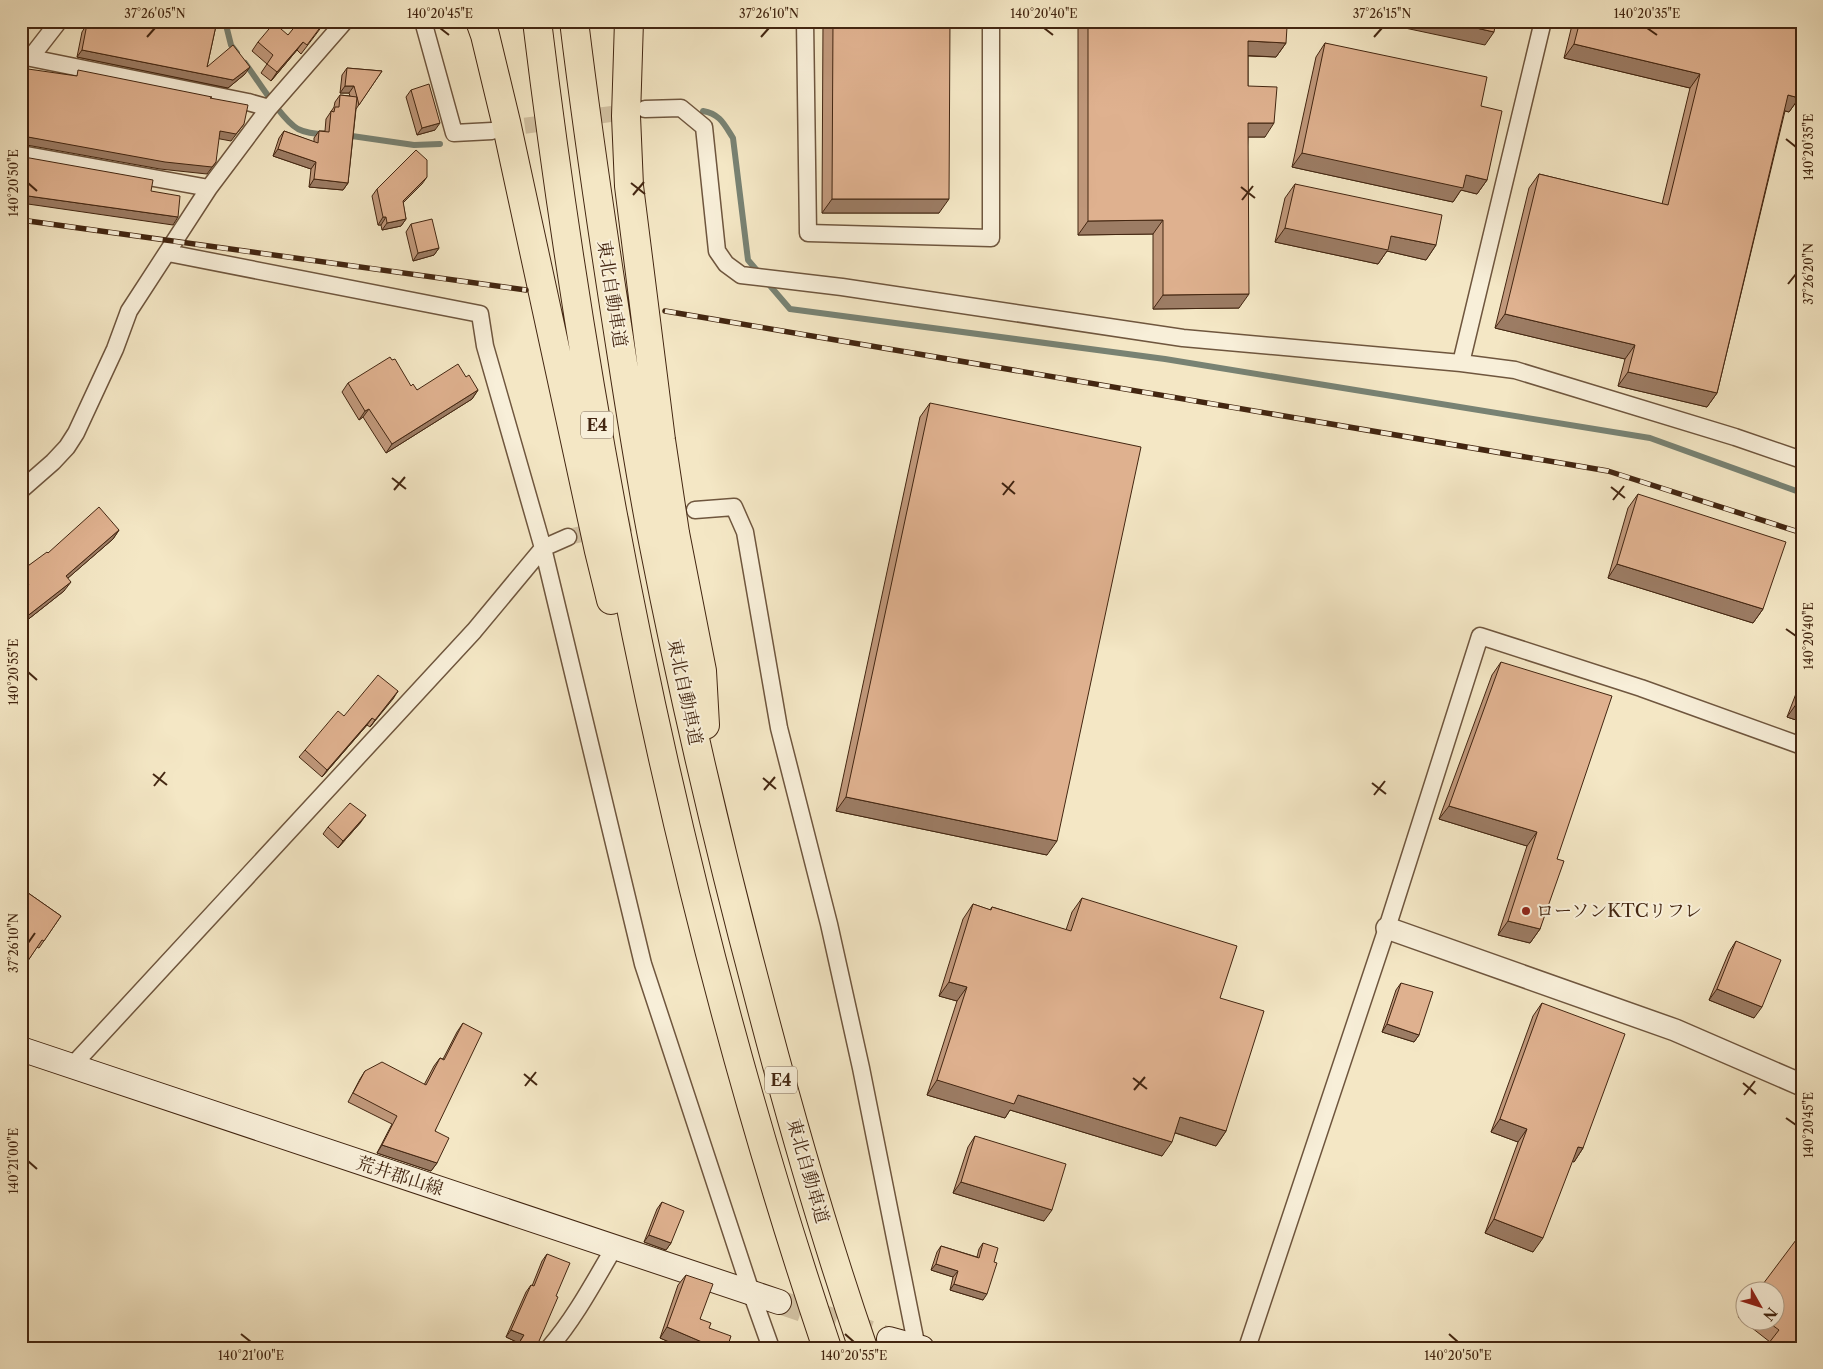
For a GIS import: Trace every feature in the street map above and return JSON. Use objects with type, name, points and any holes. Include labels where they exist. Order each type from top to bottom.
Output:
[{"type":"highway","points":[[480,21],[506,122],[598,552],[634,690],[678,824]]},
{"type":"highway","name":"東北自動車道","points":[[538,21],[563,212],[616,538],[647,688],[678,824],[715,972],[786,1224],[827,1348]]},
{"type":"highway","name":"東北自動車道","points":[[574,21],[586,121],[636,448],[656,559],[710,809],[774,1057],[863,1348]]},
{"type":"highway","points":[[629,21],[626,116],[629,186],[661,440],[675,533],[702,671],[710,809]]},
{"type":"main road","name":"荒井郡山線","points":[[21,1050],[779,1302]]},
{"type":"main road","points":[[889,1339],[919,1347]]},
{"type":"street","points":[[26,56],[59,21]]},
{"type":"street","points":[[21,490],[53,462],[67,447],[76,433],[115,349],[129,312],[209,188],[269,108],[345,21]]},
{"type":"street","points":[[423,21],[454,132],[492,131]]},
{"type":"street","points":[[805,21],[808,233],[991,238],[991,21]]},
{"type":"street","points":[[1461,363],[1544,21]]},
{"type":"street","points":[[26,56],[269,108]]},
{"type":"street","points":[[645,109],[681,108],[704,127],[717,251],[726,264],[740,275],[852,289],[1182,338],[1461,363],[1515,370],[1735,437],[1802,460]]},
{"type":"street","points":[[21,154],[209,188]]},
{"type":"street","points":[[168,253],[480,314],[485,346],[543,548],[643,964],[750,1292],[771,1348]]},
{"type":"street","points":[[695,510],[734,507],[745,532],[780,728],[829,924],[919,1347]]},
{"type":"street","points":[[72,1066],[474,631],[543,548],[568,537]]},
{"type":"street","points":[[1247,1348],[1387,928],[1480,636],[1641,688],[1802,746]]},
{"type":"street","points":[[1387,928],[1674,1030],[1802,1085]]},
{"type":"street","points":[[549,1348],[562,1333],[614,1248]]},
{"type":"building","points":[[107,21],[217,21],[207,67],[233,45],[250,67],[233,80],[82,50],[87,24],[106,28]]},
{"type":"building","points":[[302,21],[325,21],[307,45],[303,42],[277,72],[267,64],[273,55],[258,42],[274,23],[288,35]]},
{"type":"building","points":[[833,21],[950,21],[949,199],[832,199]]},
{"type":"building","points":[[1088,21],[1263,21],[1263,26],[1287,27],[1286,43],[1248,41],[1248,86],[1277,87],[1274,123],[1248,123],[1249,294],[1163,295],[1163,220],[1088,221]]},
{"type":"building","points":[[1445,21],[1496,21],[1494,32]]},
{"type":"building","points":[[1580,21],[1802,21],[1802,88],[1799,98],[1788,95],[1717,393],[1628,372],[1635,345],[1505,314],[1539,174],[1668,205],[1700,74],[1574,44]]},
{"type":"building","points":[[1325,43],[1487,77],[1481,106],[1502,111],[1487,180],[1466,175],[1463,188],[1302,153]]},
{"type":"building","points":[[21,68],[77,76],[78,70],[248,105],[244,124],[236,134],[220,131],[216,162],[212,167],[165,162],[28,137],[21,139]]},
{"type":"building","points":[[347,68],[382,71],[359,105],[354,86],[345,86]]},
{"type":"building","points":[[429,84],[440,123],[422,128],[411,90]]},
{"type":"building","points":[[340,95],[357,97],[348,183],[314,179],[316,162],[278,149],[284,131],[318,143],[319,131],[329,132],[331,111],[334,112],[335,107],[339,107]]},
{"type":"building","points":[[416,150],[427,160],[427,177],[403,201],[406,219],[387,223],[386,217],[383,217],[377,189]]},
{"type":"building","points":[[21,154],[24,157],[153,180],[151,191],[180,196],[178,217],[21,195]]},
{"type":"building","points":[[1295,184],[1442,215],[1436,245],[1391,236],[1388,250],[1285,228]]},
{"type":"building","points":[[432,219],[439,248],[418,253],[411,224]]},
{"type":"building","points":[[390,357],[392,360],[395,359],[411,386],[413,384],[417,390],[458,364],[466,377],[469,375],[478,390],[392,444],[369,409],[365,411],[348,383]]},
{"type":"building","points":[[930,403],[1141,447],[1057,841],[846,797]]},
{"type":"building","points":[[1638,494],[1786,542],[1763,609],[1617,564]]},
{"type":"building","points":[[99,507],[119,530],[66,576],[71,582],[21,621],[21,592],[29,585],[21,575],[21,571],[48,553]]},
{"type":"building","points":[[1501,662],[1612,696],[1557,859],[1564,861],[1540,929],[1508,921],[1537,832],[1449,806]]},
{"type":"building","points":[[378,675],[398,691],[375,720],[372,718],[327,770],[305,750],[338,711],[344,716]]},
{"type":"building","points":[[1802,690],[1802,705],[1797,703]]},
{"type":"building","points":[[350,803],[366,815],[343,841],[328,827]]},
{"type":"building","points":[[21,888],[61,916],[21,971],[21,930],[25,923],[21,920]]},
{"type":"building","points":[[1082,898],[1237,946],[1220,998],[1264,1011],[1226,1131],[1180,1117],[1172,1142],[1018,1095],[1014,1104],[937,1080],[967,987],[949,982],[973,904],[991,910],[992,907],[1071,931]]},
{"type":"building","points":[[1736,941],[1781,960],[1762,1007],[1717,989]]},
{"type":"building","points":[[1401,983],[1433,992],[1419,1035],[1387,1024]]},
{"type":"building","points":[[1542,1003],[1625,1034],[1583,1148],[1578,1147],[1543,1238],[1494,1219],[1527,1129],[1500,1119]]},
{"type":"building","points":[[463,1023],[482,1033],[435,1131],[449,1138],[437,1163],[382,1145],[397,1116],[353,1093],[365,1071],[382,1062],[426,1085],[440,1058],[444,1060]]},
{"type":"building","points":[[975,1136],[1066,1164],[1052,1210],[961,1182]]},
{"type":"building","points":[[662,1202],[684,1211],[671,1243],[649,1235]]},
{"type":"building","points":[[1802,1232],[1802,1338],[1794,1348],[1765,1348],[1777,1332],[1786,1332],[1786,1282],[1764,1282]]},
{"type":"building","points":[[983,1243],[998,1248],[994,1262],[997,1263],[987,1294],[954,1284],[958,1271],[936,1264],[941,1246],[979,1258]]},
{"type":"building","points":[[547,1254],[570,1263],[536,1348],[516,1348],[524,1335],[511,1330],[531,1285],[534,1286]]},
{"type":"building","points":[[686,1275],[713,1284],[700,1319],[711,1323],[709,1328],[731,1336],[727,1348],[716,1348],[667,1327]]},
{"type":"waterway","points":[[225,21],[231,45],[237,53]]},
{"type":"waterway","points":[[245,63],[277,108],[292,124],[304,131],[325,134]]},
{"type":"waterway","points":[[703,111],[718,117],[733,138],[748,260],[790,309],[1165,359],[1650,438],[1802,493]]},
{"type":"waterway","points":[[345,135],[414,145],[440,144]]},
{"type":"tunnel","points":[[501,129],[633,111]]},
{"type":"tunnel","points":[[568,537],[656,518]]},
{"type":"tunnel","points":[[779,1302],[889,1339]]},
{"type":"railway","points":[[21,220],[526,290]]},
{"type":"railway","points":[[665,311],[1608,471],[1802,533]]},
{"type":"place","name":"ローソンKTCリフレ","points":[[1526,911]]}]
